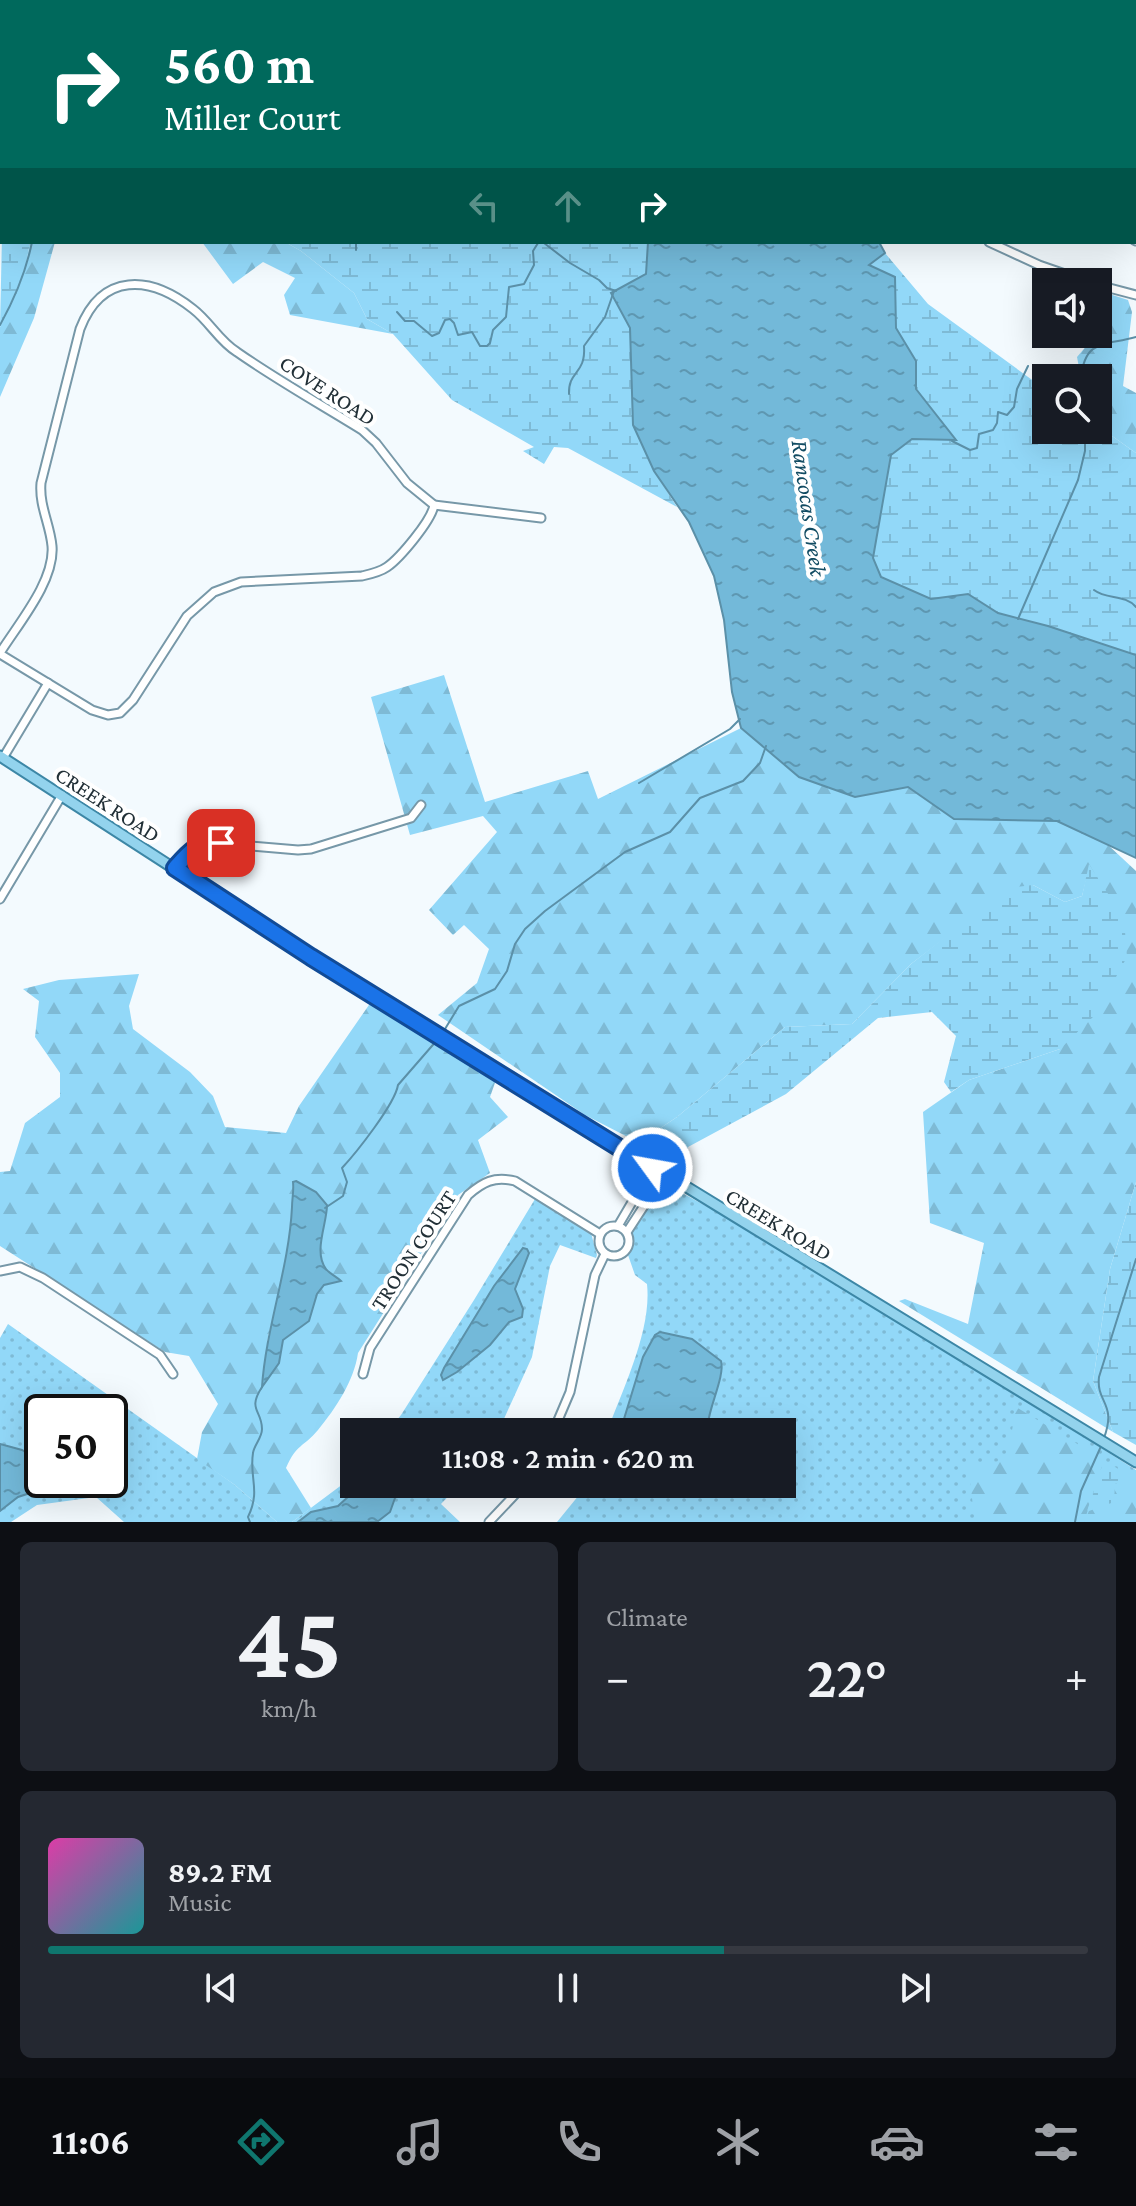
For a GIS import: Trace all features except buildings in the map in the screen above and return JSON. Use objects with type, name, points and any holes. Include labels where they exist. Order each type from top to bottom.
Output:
[{"type":"main road","name":"CREEK ROAD","points":[[1,757],[311,957],[1136,1462]]},
{"type":"street","points":[[995,244],[1048,268]]},
{"type":"street","name":"COVE ROAD","points":[[133,283],[150,286],[191,307],[234,351],[362,430],[407,483],[434,505],[425,524],[394,561],[379,571],[362,576],[241,582],[214,592],[187,616],[133,700],[120,713],[108,715],[92,710],[0,653],[50,568],[52,548],[41,504],[41,483],[80,329],[91,306],[117,286],[133,283]]},
{"type":"street","points":[[1112,289],[1136,295]]},
{"type":"street","points":[[434,505],[541,518]]},
{"type":"street","points":[[1,757],[48,683]]},
{"type":"street","points":[[0,899],[62,795]]},
{"type":"street","points":[[175,868],[190,851],[206,842],[311,849],[411,818],[421,805]]},
{"type":"street","points":[[618,1226],[652,1168]]},
{"type":"street","points":[[627,1232],[618,1226],[607,1227],[600,1234],[598,1244],[605,1254],[616,1257],[625,1252],[629,1242],[627,1232],[664,1175]]},
{"type":"street","name":"TROON COURT","points":[[363,1374],[370,1348],[468,1195],[484,1182],[503,1178],[515,1181],[600,1234]]},
{"type":"street","points":[[559,1418],[570,1392],[595,1275],[605,1254]]},
{"type":"street","points":[[0,1271],[20,1267],[43,1278],[160,1355],[173,1374]]},
{"type":"street","points":[[489,1522],[512,1498]]},
{"type":"green space","points":[[2,244],[30,244],[25,270],[0,327]]},
{"type":"green space","points":[[30,244],[54,244],[34,318],[0,397],[0,327],[25,270]]},
{"type":"green space","points":[[203,244],[289,244],[354,293],[367,319],[393,334],[290,315],[284,295],[295,278],[263,262],[233,284]]},
{"type":"green space","points":[[289,244],[648,244],[646,274],[611,294],[630,328],[633,425],[654,471],[677,507],[568,448],[554,447],[544,464],[523,451],[534,447],[452,400],[393,334],[367,319],[354,293]]},
{"type":"green space","points":[[885,253],[928,304],[1032,380],[1032,444],[1112,444],[1112,436],[1136,453],[1136,655],[998,613],[968,594],[931,599],[881,577],[873,558],[891,455],[912,439],[955,440],[916,389],[916,361],[896,328],[895,278],[868,265]]},
{"type":"green space","points":[[1112,295],[1128,300],[1132,312],[1123,386],[1136,393],[1136,453],[1112,436],[1112,364],[1078,364],[1077,357],[1085,348],[1112,348]]},
{"type":"green space","points":[[444,675],[485,802],[588,771],[598,799],[741,728],[799,777],[854,797],[908,787],[954,819],[1057,821],[1107,844],[1136,871],[1136,1182],[1110,1269],[1093,1381],[1113,1432],[899,1301],[905,1299],[968,1324],[984,1243],[930,1223],[923,1112],[969,1080],[1060,1049],[1090,865],[1082,896],[1065,902],[1033,885],[945,938],[911,964],[852,1024],[785,1027],[656,1131],[655,1151],[585,1115],[438,1015],[477,983],[489,949],[464,925],[453,935],[429,910],[497,832],[483,816],[410,835],[371,697]]},
{"type":"green space","points":[[1089,864],[1124,919],[1127,957],[1095,1015],[1060,1049],[969,1080],[951,1092],[944,1082],[956,1036],[932,1012],[878,1018],[786,1094],[688,1147],[682,1165],[655,1151],[656,1131],[785,1027],[852,1024],[911,964],[1007,888],[1033,885],[1065,902],[1082,896]]},
{"type":"green space","points":[[139,974],[129,1006],[133,1029],[190,1072],[213,1096],[225,1127],[286,1133],[299,1106],[371,1002],[496,1080],[490,1097],[508,1117],[478,1140],[490,1173],[458,1195],[358,1353],[353,1374],[338,1403],[290,1460],[286,1468],[311,1508],[292,1522],[277,1522],[235,1485],[197,1459],[202,1432],[218,1404],[189,1356],[165,1352],[0,1246],[0,1172],[10,1171],[25,1123],[60,1097],[60,1073],[35,1037],[39,1001],[23,989],[59,980]],"holes":[[[296,1181],[316,1192],[327,1205],[321,1238],[322,1263],[341,1281],[326,1283],[322,1287],[309,1321],[283,1340],[279,1363],[262,1386],[268,1337],[285,1266],[292,1219],[293,1183]]]},
{"type":"green space","points":[[1136,1182],[1136,1445],[1113,1432],[1093,1381],[1110,1269]]},
{"type":"green space","points":[[664,1183],[797,1256],[1136,1470],[1136,1522],[557,1522],[577,1498],[796,1498],[796,1418],[612,1418],[641,1339],[647,1302],[647,1284],[635,1275],[628,1255],[632,1247],[632,1232]]},
{"type":"green space","points":[[535,1199],[591,1233],[596,1258],[560,1245],[550,1266],[532,1357],[504,1418],[399,1418],[401,1415]]},
{"type":"green space","points":[[8,1324],[107,1394],[24,1394],[24,1498],[89,1498],[37,1505],[11,1522],[0,1522],[0,1338]]},
{"type":"green space","points":[[1016,1407],[1104,1460],[1087,1511],[1115,1484],[1131,1477],[1136,1480],[1136,1522],[975,1522],[968,1466],[1007,1460]]},
{"type":"green space","points":[[128,1409],[235,1485],[277,1522],[124,1522],[97,1498],[128,1498]]},
{"type":"green space","points":[[1104,1460],[1131,1477],[1115,1484],[1114,1502],[1089,1511],[1084,1522]]},
{"type":"green space","points":[[340,1486],[340,1498],[447,1498],[441,1504],[460,1522],[292,1522]]},
{"type":"water","name":"Rancocas Creek","points":[[648,244],[880,244],[885,253],[869,265],[895,277],[896,328],[916,361],[916,389],[956,440],[912,439],[891,455],[873,558],[881,577],[931,599],[968,594],[998,613],[1136,655],[1136,858],[1057,821],[954,819],[908,787],[855,797],[799,777],[741,728],[732,692],[724,620],[714,576],[689,522],[654,471],[633,425],[630,328],[611,293],[646,274]]},
{"type":"water","points":[[293,1182],[316,1192],[327,1205],[322,1262],[341,1281],[324,1285],[317,1294],[309,1321],[283,1340],[279,1363],[262,1387],[287,1252]]},
{"type":"water","points":[[523,1248],[529,1253],[515,1289],[523,1309],[522,1317],[509,1322],[490,1345],[443,1380],[441,1375],[444,1368],[494,1286]]},
{"type":"water","points":[[660,1332],[692,1339],[721,1361],[721,1374],[709,1418],[624,1418],[643,1357],[655,1335]]},
{"type":"water","points":[[0,1444],[24,1451],[24,1495],[0,1511]]},
{"type":"water","points":[[347,1498],[395,1498],[390,1512],[377,1522],[298,1522],[311,1512],[338,1506]]},
{"type":"waterway","points":[[0,325],[19,285],[32,244]]},
{"type":"waterway","points":[[356,244],[356,250]]},
{"type":"waterway","points":[[397,312],[405,321],[414,321],[432,336],[439,333],[445,320],[450,319],[458,335],[472,332],[480,346],[487,346],[493,330],[506,317],[509,287],[524,284],[534,265],[533,251],[537,244]]},
{"type":"waterway","points":[[545,244],[607,288],[616,291]]},
{"type":"waterway","points":[[569,394],[571,380],[582,362],[584,346],[605,317],[614,291]]},
{"type":"waterway","points":[[1083,364],[1098,346],[1136,337]]},
{"type":"waterway","points":[[952,441],[970,450],[977,448],[979,434],[993,430],[998,412],[1007,415],[1014,407],[1017,389],[1028,366]]},
{"type":"waterway","points":[[1018,619],[1078,480],[1085,444]]},
{"type":"waterway","points":[[1094,590],[1127,600],[1136,607]]},
{"type":"waterway","points":[[639,783],[730,729],[740,719]]},
{"type":"waterway","points":[[445,1029],[459,1006],[495,989],[507,971],[515,944],[525,929],[545,911],[625,852],[670,832],[700,798],[743,781],[760,763],[766,746]]},
{"type":"waterway","points":[[325,1208],[343,1196],[347,1182],[342,1168],[383,1116],[398,1085],[438,1039]]},
{"type":"waterway","points":[[1104,1438],[1108,1417],[1100,1393],[1099,1377],[1136,1259]]},
{"type":"waterway","points":[[250,1522],[248,1517],[254,1499],[253,1453],[262,1429],[255,1405],[262,1387]]},
{"type":"waterway","points":[[1075,1522],[1081,1491],[1102,1444]]},
{"type":"route","points":[[221,843],[206,842],[196,846],[175,868],[311,957],[652,1168]]}]
